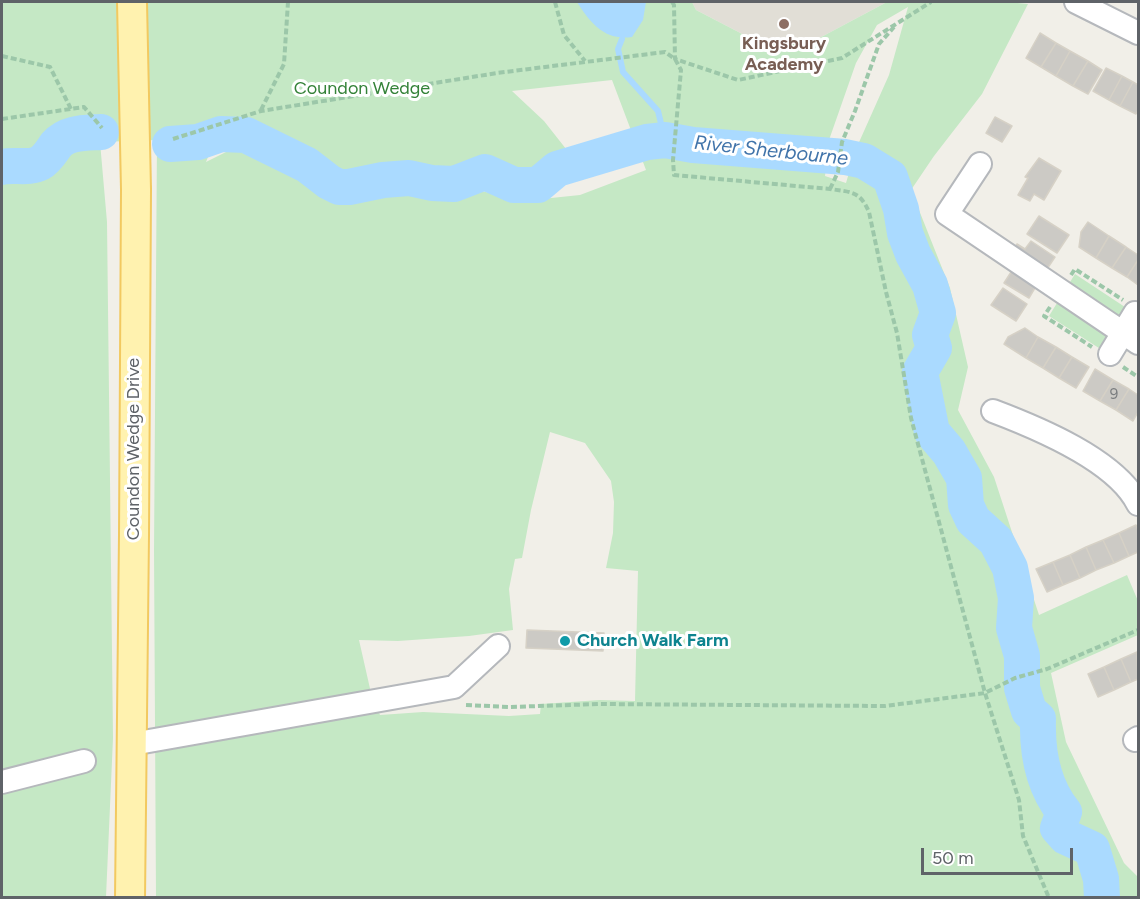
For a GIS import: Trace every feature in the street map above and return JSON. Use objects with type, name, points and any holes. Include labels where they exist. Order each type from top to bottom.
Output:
[{"type":"main road","name":"Coundon Wedge Drive","points":[[130,897],[136,189],[132,2]]},
{"type":"street","points":[[1076,2],[1138,33]]},
{"type":"street","points":[[980,164],[947,214],[1131,338]]},
{"type":"street","points":[[1110,354],[1131,338],[1135,313]]},
{"type":"street","points":[[993,411],[1052,436],[1086,455],[1126,484],[1138,504]]},
{"type":"street","points":[[132,744],[454,687],[498,646]]},
{"type":"street","points":[[2,782],[84,761]]},
{"type":"path","points":[[261,111],[284,64],[288,2]]},
{"type":"path","points":[[555,2],[564,35],[586,61]]},
{"type":"path","points":[[672,2],[675,59],[681,70],[673,159],[674,176],[830,189],[852,192],[864,200],[869,212],[897,333],[911,418],[985,693],[1019,800],[1023,836],[1048,897]]},
{"type":"path","points":[[172,139],[261,111],[586,61],[665,52],[675,59],[738,80],[842,58],[932,2]]},
{"type":"path","points":[[830,189],[838,172],[842,142],[879,44],[900,21]]},
{"type":"path","points":[[2,56],[50,67],[71,109]]},
{"type":"path","points":[[2,119],[84,107],[102,128]]},
{"type":"path","points":[[456,704],[510,707],[600,704],[885,706],[985,693],[1015,678],[1047,669],[1138,630]]},
{"type":"shaded area","name":"Kingsbury Academy","points":[[692,2],[887,2],[810,43],[750,38],[696,10]]},
{"type":"green space","name":"Coundon Wedge","points":[[2,2],[692,2],[696,10],[750,38],[810,43],[887,2],[1028,4],[982,94],[911,190],[950,288],[968,367],[958,410],[994,477],[1039,615],[1127,575],[1138,601],[1138,635],[1051,673],[1066,742],[1124,863],[1138,877],[1138,897],[156,897],[154,550],[157,140],[100,142],[107,222],[113,738],[106,897],[2,898]],"holes":[[[908,7],[889,75],[856,149],[846,183],[825,176],[829,140],[856,63],[877,25]],[[612,80],[646,170],[580,195],[532,200],[474,190],[458,193],[407,191],[359,198],[330,195],[300,173],[251,147],[236,147],[206,162],[218,132],[251,130],[315,158],[345,178],[412,167],[450,172],[486,162],[514,176],[536,175],[552,162],[570,154],[544,121],[512,91]],[[550,432],[585,443],[611,481],[614,502],[613,533],[606,568],[638,571],[635,701],[600,700],[541,704],[540,714],[509,716],[423,712],[380,715],[371,693],[359,640],[398,641],[513,630],[509,589],[515,559],[522,558]]]},
{"type":"green space","points":[[1075,274],[1128,309],[1102,350],[1049,316]]},
{"type":"water","points":[[577,2],[646,2],[643,20],[632,37],[622,38],[599,29]]},
{"type":"building","points":[[1040,33],[1056,43],[1041,67],[1026,58]]},
{"type":"building","points":[[1056,43],[1070,51],[1056,76],[1041,67]]},
{"type":"building","points":[[1070,51],[1088,61],[1073,86],[1056,76]]},
{"type":"building","points":[[1088,61],[1102,70],[1088,94],[1073,86]]},
{"type":"building","points":[[1106,68],[1122,76],[1109,100],[1093,91]]},
{"type":"building","points":[[1122,76],[1133,82],[1120,106],[1109,100]]},
{"type":"building","points":[[1133,82],[1138,85],[1136,114],[1120,106]]},
{"type":"building","points":[[995,117],[1012,126],[1002,142],[986,133]]},
{"type":"building","points":[[1039,158],[1061,171],[1044,200],[1034,194],[1030,201],[1018,195],[1028,178],[1025,177]]},
{"type":"building","points":[[1039,216],[1069,235],[1057,253],[1027,234]]},
{"type":"building","points":[[1088,222],[1109,236],[1096,258],[1079,247],[1081,232]]},
{"type":"building","points":[[1109,236],[1126,247],[1112,268],[1096,258]]},
{"type":"building","points":[[1031,241],[1055,257],[1043,275],[1011,253],[1017,244],[1025,249]]},
{"type":"building","points":[[1126,247],[1138,255],[1138,260],[1127,277],[1112,268]]},
{"type":"building","points":[[1138,260],[1138,285],[1127,277]]},
{"type":"building","points":[[1015,266],[1039,281],[1029,298],[1004,283]]},
{"type":"building","points":[[1003,288],[1027,304],[1016,321],[991,305]]},
{"type":"building","points":[[1025,328],[1038,337],[1026,358],[1004,344],[1008,337]]},
{"type":"building","points":[[1038,337],[1056,347],[1043,368],[1026,358]]},
{"type":"building","points":[[1056,347],[1072,357],[1059,378],[1043,368]]},
{"type":"building","points":[[1072,357],[1089,367],[1076,388],[1059,378]]},
{"type":"building","points":[[1095,369],[1113,380],[1100,401],[1083,391]]},
{"type":"building","points":[[1113,380],[1129,389],[1116,410],[1100,401]]},
{"type":"building","points":[[1129,389],[1138,395],[1138,412],[1133,421],[1116,410]]},
{"type":"building","points":[[1136,525],[1138,552],[1129,556],[1119,533]]},
{"type":"building","points":[[1119,533],[1129,556],[1114,563],[1103,540]]},
{"type":"building","points":[[1103,540],[1114,563],[1096,570],[1086,547]]},
{"type":"building","points":[[1086,547],[1096,570],[1080,578],[1070,555]]},
{"type":"building","points":[[1070,555],[1080,578],[1063,585],[1053,562]]},
{"type":"building","points":[[1053,562],[1063,585],[1047,592],[1036,569]]},
{"type":"building","name":"Church Walk Farm","points":[[527,630],[604,633],[603,651],[526,648]]},
{"type":"building","points":[[1137,652],[1138,679],[1131,682],[1121,659]]},
{"type":"building","points":[[1121,659],[1131,682],[1114,690],[1104,667]]},
{"type":"building","points":[[1104,667],[1114,690],[1098,697],[1088,674]]},
{"type":"waterway","points":[[622,39],[618,49],[623,72],[658,111],[665,140]]},
{"type":"waterway","name":"River Sherbourne","points":[[2,167],[36,165],[65,138],[77,134],[101,132]]},
{"type":"waterway","name":"River Sherbourne","points":[[170,144],[198,142],[221,134],[246,135],[307,165],[339,187],[409,178],[432,183],[454,184],[485,172],[514,185],[538,185],[557,169],[647,142],[665,140],[693,145],[845,157],[864,161],[890,177],[901,209],[905,233],[913,254],[930,285],[938,313],[930,335],[934,348],[920,372],[932,432],[949,452],[964,478],[966,505],[973,520],[996,541],[1010,568],[1016,598],[1014,628],[1022,656],[1022,688],[1029,711],[1038,719],[1040,756],[1046,780],[1064,812],[1058,828],[1066,837],[1092,849],[1101,879],[1102,898]]},
{"type":"place","name":"Kingsbury Academy","points":[[784,24]]},
{"type":"place","name":"Church Walk Farm","points":[[565,641]]}]
